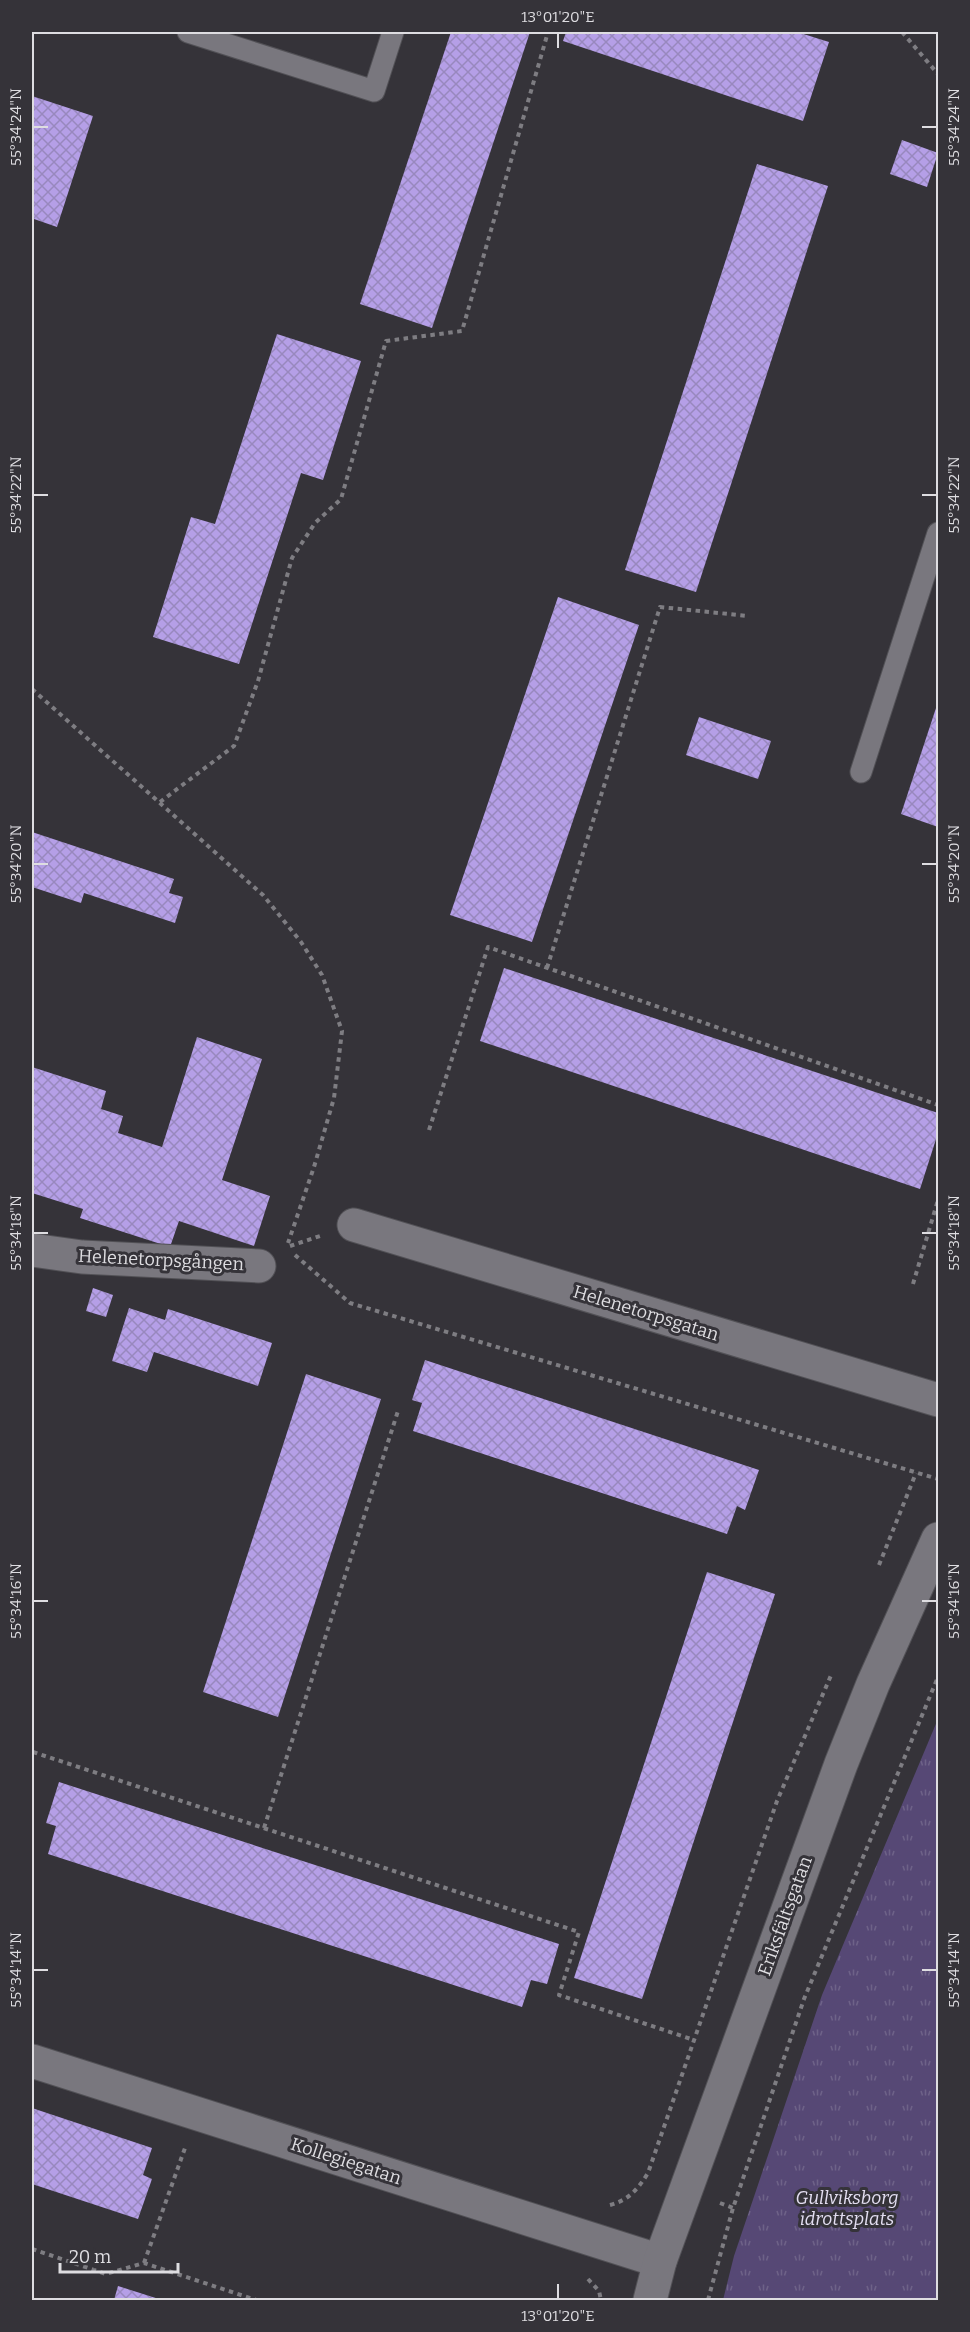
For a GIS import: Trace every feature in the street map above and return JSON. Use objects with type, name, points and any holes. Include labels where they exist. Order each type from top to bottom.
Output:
[{"type":"street","name":"Helenetorpsgatan","points":[[354,1225],[939,1400]]},
{"type":"street","name":"Helenetorpsgången","points":[[32,1250],[82,1257],[259,1266]]},
{"type":"street","name":"Eriksfältsgatan","points":[[650,2301],[660,2262],[840,1764],[873,1684],[939,1539]]},
{"type":"street","name":"Kollegiegatan","points":[[32,2061],[660,2262]]},
{"type":"lane","points":[[188,32],[374,91],[393,32]]},
{"type":"lane","points":[[861,772],[939,533]]},
{"type":"path","points":[[160,802],[234,746],[258,681],[292,558],[315,523],[341,499],[386,341],[462,331],[548,32]]},
{"type":"path","points":[[902,32],[939,74]]},
{"type":"path","points":[[547,968],[660,607],[748,616]]},
{"type":"path","points":[[32,689],[263,895],[301,942],[322,975],[342,1031],[334,1098],[314,1167],[286,1248]]},
{"type":"path","points":[[429,1130],[488,947],[939,1105]]},
{"type":"path","points":[[913,1284],[939,1200]]},
{"type":"path","points":[[286,1248],[354,1225]]},
{"type":"path","points":[[286,1248],[350,1303],[939,1479]]},
{"type":"path","points":[[264,1828],[398,1411]]},
{"type":"path","points":[[879,1565],[916,1473]]},
{"type":"path","points":[[602,2301],[599,2291],[586,2275],[594,2241],[608,2206],[622,2202],[636,2191],[648,2173],[777,1801],[832,1673]]},
{"type":"path","points":[[708,2301],[733,2208],[804,1999],[939,1677]]},
{"type":"path","points":[[33,1752],[579,1932],[559,1995],[694,2040]]},
{"type":"path","points":[[144,2263],[187,2142]]},
{"type":"path","points":[[32,2249],[106,2274],[144,2263],[256,2301]]},
{"type":"green space","name":"Gullviksborg idrottsplats","points":[[938,1719],[938,2300],[723,2300],[734,2256],[822,1995]]},
{"type":"building","points":[[451,32],[530,32],[432,328],[360,304]]},
{"type":"building","points":[[566,32],[797,32],[829,42],[803,121],[563,41]]},
{"type":"building","points":[[32,96],[93,116],[57,227],[34,219],[32,225]]},
{"type":"building","points":[[902,140],[938,153],[927,187],[890,174]]},
{"type":"building","points":[[757,164],[828,186],[696,592],[625,570]]},
{"type":"building","points":[[277,334],[361,361],[323,480],[301,473],[239,664],[153,637],[191,517],[215,524]]},
{"type":"building","points":[[558,597],[639,625],[532,942],[450,915]]},
{"type":"building","points":[[938,702],[938,827],[901,814]]},
{"type":"building","points":[[699,717],[771,741],[758,779],[686,755]]},
{"type":"building","points":[[32,832],[174,879],[169,893],[183,897],[175,923],[84,893],[81,903],[32,887]]},
{"type":"building","points":[[504,968],[938,1113],[938,1133],[920,1189],[480,1041]]},
{"type":"building","points":[[197,1037],[262,1059],[222,1180],[270,1196],[254,1246],[179,1221],[170,1247],[80,1218],[83,1209],[32,1193],[32,1067],[106,1091],[101,1109],[123,1116],[118,1133],[162,1147]]},
{"type":"building","points":[[93,1288],[113,1295],[106,1317],[86,1311]]},
{"type":"building","points":[[129,1308],[165,1320],[168,1309],[272,1343],[258,1386],[154,1352],[147,1372],[112,1361]]},
{"type":"building","points":[[425,1360],[759,1470],[745,1510],[737,1506],[727,1534],[413,1431],[422,1403],[412,1400]]},
{"type":"building","points":[[306,1374],[381,1399],[278,1717],[203,1692]]},
{"type":"building","points":[[707,1572],[775,1594],[642,1999],[574,1978]]},
{"type":"building","points":[[59,1782],[559,1944],[547,1984],[531,1980],[522,2007],[48,1854],[56,1826],[46,1823]]},
{"type":"building","points":[[32,2108],[152,2148],[143,2175],[152,2179],[138,2219],[32,2184]]},
{"type":"building","points":[[118,2286],[162,2300],[114,2300]]}]
